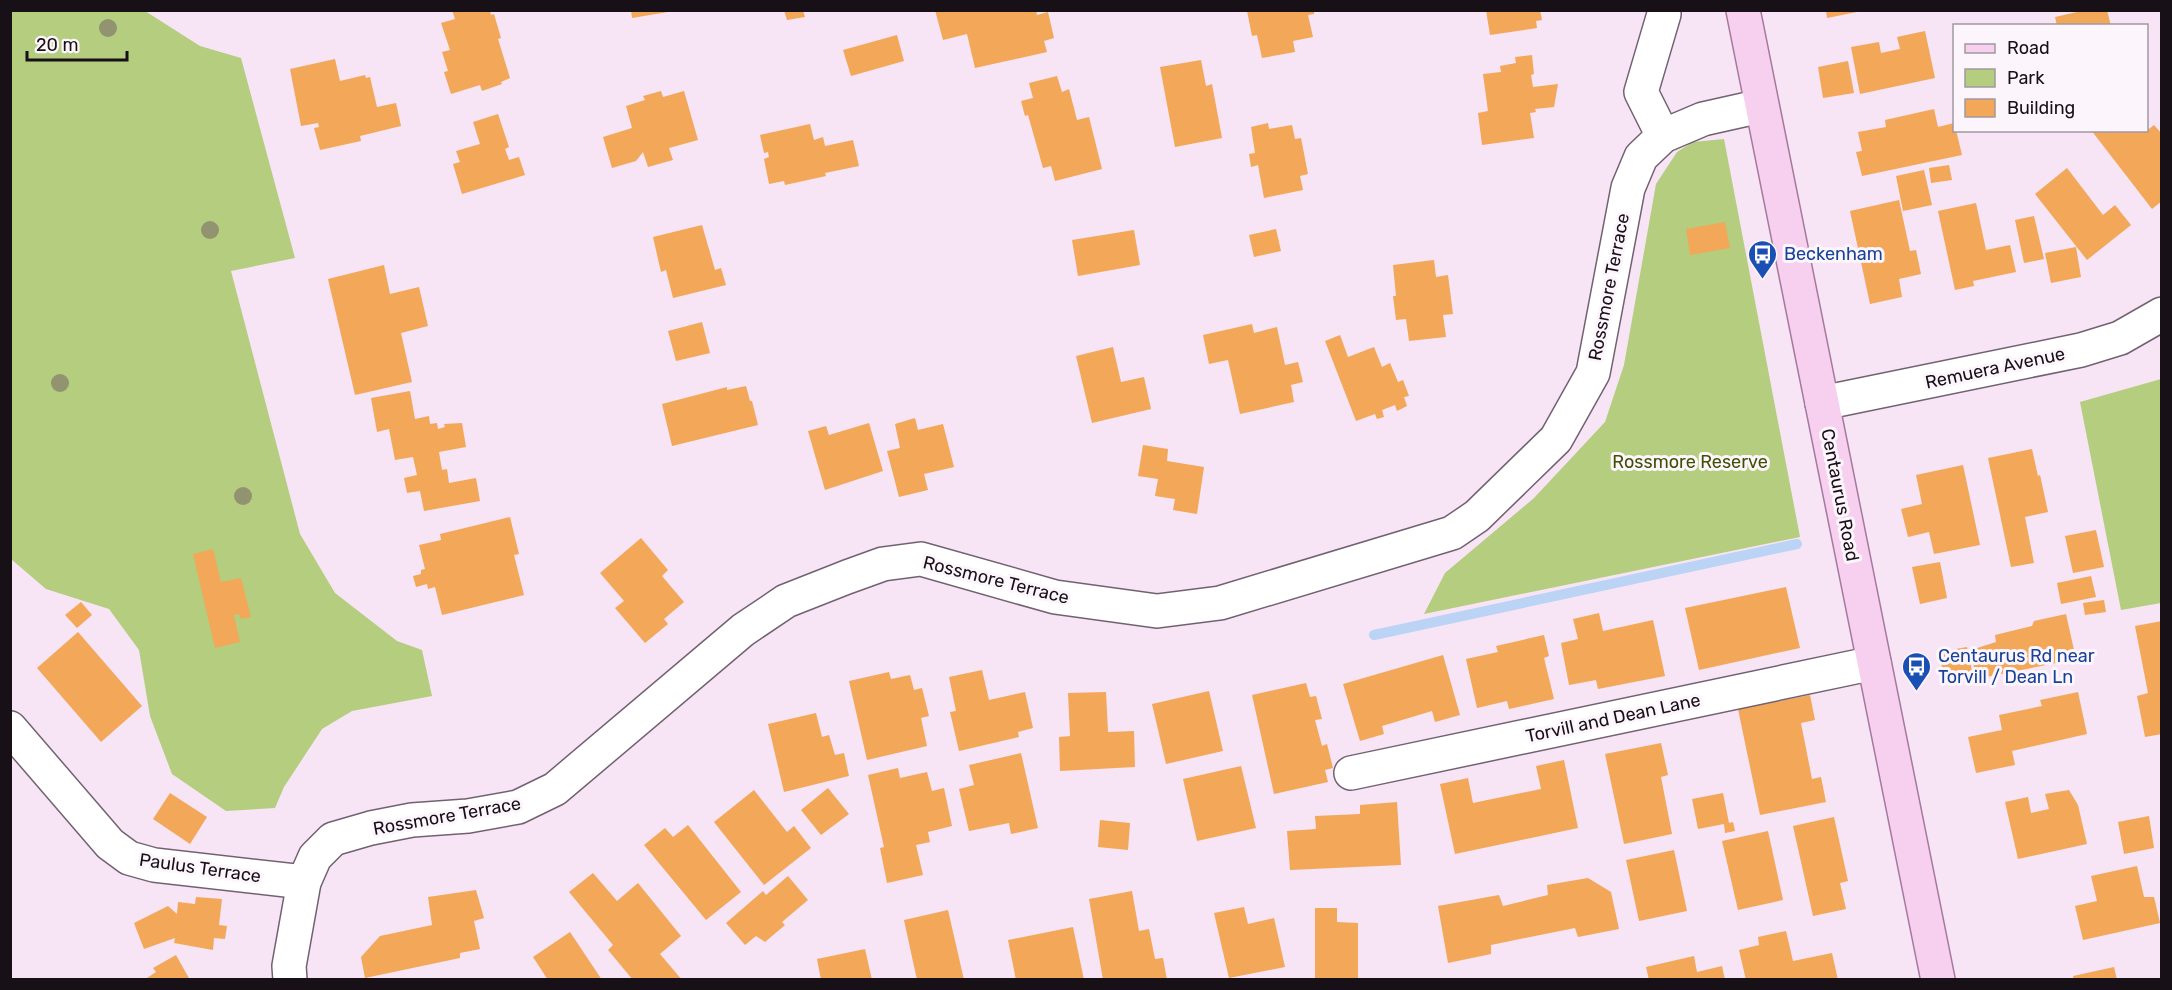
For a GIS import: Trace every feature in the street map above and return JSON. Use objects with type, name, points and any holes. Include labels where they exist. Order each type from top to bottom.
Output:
[{"type":"main road","name":"Centaurus Road","points":[[1743,10],[1938,980]]},
{"type":"street","points":[[1663,136],[1641,92],[1664,14]]},
{"type":"street","name":"Rossmore Terrace","points":[[290,980],[289,966],[304,882],[315,857],[333,839],[371,828],[412,820],[468,816],[518,807],[555,789],[743,630],[786,601],[883,564],[921,559],[1055,597],[1157,611],[1220,603],[1452,533],[1477,516],[1556,439],[1593,373],[1628,188],[1641,157],[1663,136],[1702,119],[1761,106]]},
{"type":"street","name":"Remuera Avenue","points":[[1822,403],[2081,350],[2120,338],[2162,314]]},
{"type":"street","name":"Torvill and Dean Lane","points":[[1351,773],[1874,663]]},
{"type":"street","name":"Paulus Terrace","points":[[10,728],[110,844],[129,858],[154,865],[304,882]]},
{"type":"green space","points":[[11,11],[145,11],[200,46],[241,58],[295,258],[231,271],[300,534],[335,593],[397,641],[422,650],[432,696],[352,711],[322,729],[284,787],[275,808],[226,811],[172,774],[150,716],[139,650],[109,609],[46,589],[11,559]]},
{"type":"green space","name":"Rossmore Reserve","points":[[1724,139],[1800,537],[1424,614],[1445,573],[1534,498],[1605,422],[1624,365],[1656,184],[1677,152],[1693,142]]},
{"type":"green space","points":[[2161,379],[2161,603],[2121,610],[2080,402]]},
{"type":"building","points":[[452,10],[490,10],[491,15],[494,14],[501,38],[498,39],[510,78],[501,82],[502,84],[482,91],[480,85],[451,94],[444,72],[448,71],[442,52],[450,50],[441,23],[455,19]]},
{"type":"building","points":[[631,10],[668,10],[668,12],[632,18]]},
{"type":"building","points":[[784,10],[803,10],[805,17],[787,20]]},
{"type":"building","points":[[935,10],[1036,10],[1037,15],[1048,12],[1054,38],[1044,41],[1047,52],[975,68],[967,34],[943,40]]},
{"type":"building","points":[[1314,10],[1314,14],[1308,15],[1313,37],[1293,41],[1295,52],[1262,58],[1257,35],[1252,36],[1247,11]]},
{"type":"building","points":[[1486,10],[1540,10],[1542,20],[1536,21],[1537,28],[1490,35]]},
{"type":"building","points":[[1826,10],[1857,10],[1857,12],[1827,18]]},
{"type":"building","points":[[2086,10],[2107,10],[2110,24],[2057,24],[2055,17]]},
{"type":"building","points":[[1925,31],[1935,78],[1860,94],[1851,47],[1879,42],[1881,53],[1900,49],[1897,37]]},
{"type":"building","points":[[897,35],[904,61],[851,76],[843,50]]},
{"type":"building","points":[[1532,55],[1533,87],[1558,84],[1554,107],[1535,109],[1536,112],[1530,113],[1534,138],[1482,145],[1478,113],[1488,111],[1483,74],[1501,72],[1500,66],[1516,63],[1515,57]]},
{"type":"building","points":[[335,59],[340,81],[365,75],[366,78],[370,77],[377,107],[396,103],[401,126],[360,136],[361,141],[320,150],[314,128],[319,127],[318,123],[301,126],[290,69]]},
{"type":"building","points":[[1201,60],[1206,86],[1212,84],[1222,138],[1175,147],[1160,67]]},
{"type":"building","points":[[1848,61],[1854,93],[1823,98],[1818,67]]},
{"type":"building","points":[[1057,76],[1062,92],[1069,89],[1077,120],[1089,117],[1102,169],[1055,181],[1051,166],[1043,168],[1028,115],[1025,116],[1021,101],[1033,98],[1029,83]]},
{"type":"building","points":[[661,91],[663,97],[684,91],[698,140],[669,148],[673,160],[648,167],[643,152],[636,161],[612,168],[603,137],[632,128],[626,106],[645,100],[643,96]]},
{"type":"building","points":[[1934,109],[1938,127],[1953,123],[1953,132],[1956,132],[1962,155],[1862,176],[1856,152],[1862,151],[1858,132],[1886,127],[1885,120]]},
{"type":"building","points":[[498,114],[509,147],[505,149],[509,160],[519,157],[525,175],[462,194],[453,164],[460,162],[456,151],[480,144],[473,122]]},
{"type":"building","points":[[1268,123],[1269,129],[1292,125],[1295,139],[1301,138],[1308,174],[1300,176],[1303,190],[1264,198],[1258,165],[1251,167],[1249,154],[1255,153],[1251,127]]},
{"type":"building","points":[[810,124],[814,140],[823,137],[825,146],[853,140],[859,166],[785,185],[784,181],[769,184],[764,159],[769,157],[768,152],[764,153],[760,135]]},
{"type":"building","points":[[2154,125],[2162,134],[2162,201],[2152,209],[2093,132],[2148,132]]},
{"type":"building","points":[[1949,165],[1952,180],[1931,183],[1929,168]]},
{"type":"building","points":[[2067,168],[2103,215],[2115,205],[2131,225],[2087,260],[2035,194]]},
{"type":"building","points":[[1924,170],[1932,205],[1903,211],[1896,176]]},
{"type":"building","points":[[1899,200],[1910,251],[1916,250],[1921,274],[1899,279],[1902,297],[1870,304],[1850,211]]},
{"type":"building","points":[[1976,203],[1986,250],[2010,245],[2016,272],[1973,281],[1974,286],[1955,290],[1938,211]]},
{"type":"building","points":[[2034,216],[2044,259],[2024,263],[2015,220]]},
{"type":"building","points":[[1725,222],[1730,248],[1690,255],[1686,229]]},
{"type":"building","points":[[702,225],[715,270],[721,268],[726,285],[673,298],[666,270],[661,272],[653,237]]},
{"type":"building","points":[[1276,229],[1281,251],[1254,257],[1249,235]]},
{"type":"building","points":[[1134,230],[1140,265],[1078,276],[1072,240]]},
{"type":"building","points":[[2076,247],[2081,277],[2051,283],[2045,253]]},
{"type":"building","points":[[1434,260],[1436,277],[1448,275],[1453,314],[1443,315],[1446,337],[1409,341],[1406,319],[1396,320],[1393,265]]},
{"type":"building","points":[[384,265],[390,294],[419,287],[428,326],[401,333],[412,382],[355,395],[328,279]]},
{"type":"building","points":[[702,322],[710,353],[676,361],[668,331]]},
{"type":"building","points":[[1252,324],[1254,333],[1277,327],[1285,365],[1298,362],[1303,382],[1291,385],[1294,402],[1240,414],[1228,360],[1209,364],[1203,335]]},
{"type":"building","points":[[1340,335],[1348,357],[1374,347],[1382,367],[1390,363],[1398,382],[1403,380],[1409,396],[1404,397],[1407,406],[1397,411],[1395,405],[1382,410],[1384,417],[1377,419],[1375,414],[1356,421],[1325,341]]},
{"type":"building","points":[[1113,347],[1121,382],[1144,377],[1151,409],[1092,423],[1076,356]]},
{"type":"building","points":[[746,386],[758,425],[672,446],[662,404],[727,387],[727,390]]},
{"type":"building","points":[[410,391],[415,419],[429,416],[430,424],[437,423],[438,429],[445,427],[444,424],[462,423],[466,447],[439,452],[442,470],[447,469],[449,483],[476,478],[480,501],[424,511],[420,491],[407,493],[404,478],[417,475],[413,457],[395,460],[389,429],[377,432],[371,398]]},
{"type":"building","points":[[915,418],[918,430],[943,424],[954,467],[924,474],[928,490],[899,497],[887,451],[900,448],[895,424]]},
{"type":"building","points":[[869,423],[883,471],[825,490],[808,431],[826,426],[829,435]]},
{"type":"building","points":[[1143,445],[1168,449],[1167,461],[1204,467],[1197,514],[1173,510],[1175,499],[1155,496],[1158,479],[1138,476]]},
{"type":"building","points":[[2032,449],[2048,512],[2025,517],[2034,563],[2011,567],[1988,458]]},
{"type":"building","points":[[1963,465],[1980,545],[1934,554],[1929,532],[1908,537],[1901,509],[1922,504],[1916,475]]},
{"type":"building","points":[[510,517],[519,554],[514,555],[524,595],[442,615],[435,587],[428,589],[427,584],[416,587],[413,576],[421,574],[421,570],[425,569],[419,545],[441,540],[440,534]]},
{"type":"building","points":[[2096,530],[2104,567],[2073,573],[2065,536]]},
{"type":"building","points":[[641,538],[668,570],[662,576],[684,602],[664,619],[668,624],[645,643],[615,608],[624,601],[600,573]]},
{"type":"building","points":[[213,549],[221,582],[241,578],[251,617],[241,619],[239,614],[234,615],[240,642],[215,648],[193,554]]},
{"type":"building","points":[[1940,562],[1947,598],[1920,604],[1912,567]]},
{"type":"building","points":[[2091,576],[2096,597],[2061,604],[2057,583]]},
{"type":"building","points":[[1786,587],[1800,648],[1699,670],[1685,608]]},
{"type":"building","points":[[2104,600],[2106,612],[2085,615],[2083,603]]},
{"type":"building","points":[[81,602],[92,615],[77,628],[65,615]]},
{"type":"building","points":[[1599,613],[1603,631],[1653,620],[1665,676],[1598,689],[1596,680],[1569,685],[1561,643],[1578,639],[1573,619]]},
{"type":"building","points":[[2066,614],[2076,659],[1976,679],[1971,650],[1996,642],[1995,635],[2032,626],[2034,621]]},
{"type":"building","points":[[2162,621],[2162,734],[2145,737],[2137,696],[2148,693],[2135,626]]},
{"type":"building","points":[[78,632],[142,706],[101,742],[37,668]]},
{"type":"building","points":[[1544,635],[1549,656],[1544,658],[1554,699],[1509,709],[1507,701],[1477,708],[1466,659],[1498,652],[1496,646]]},
{"type":"building","points":[[1967,647],[1973,676],[1945,682],[1939,652]]},
{"type":"building","points":[[1443,655],[1460,715],[1435,722],[1432,711],[1382,726],[1384,734],[1360,741],[1343,684]]},
{"type":"building","points":[[982,670],[989,700],[1025,692],[1033,728],[1018,732],[1019,737],[959,751],[950,712],[956,711],[949,677]]},
{"type":"building","points":[[889,672],[891,679],[910,675],[914,690],[922,688],[929,716],[921,718],[927,746],[867,760],[849,681]]},
{"type":"building","points":[[1306,683],[1310,697],[1316,696],[1322,719],[1315,720],[1322,746],[1327,744],[1333,768],[1325,770],[1328,782],[1274,794],[1252,695]]},
{"type":"building","points":[[1209,691],[1223,751],[1166,764],[1152,704]]},
{"type":"building","points":[[1106,692],[1108,732],[1134,731],[1135,767],[1060,771],[1059,737],[1070,736],[1068,693]]},
{"type":"building","points":[[2078,692],[2087,734],[2012,751],[2015,765],[1976,773],[1968,737],[2002,730],[1999,715],[2042,706],[2040,700]]},
{"type":"building","points":[[1810,695],[1815,720],[1801,723],[1812,779],[1821,777],[1826,802],[1760,815],[1738,709]]},
{"type":"building","points":[[816,713],[822,737],[829,735],[835,755],[844,753],[849,776],[784,792],[768,724]]},
{"type":"building","points":[[1661,743],[1668,775],[1661,777],[1672,834],[1624,844],[1605,754]]},
{"type":"building","points":[[1021,753],[1038,828],[1011,834],[1009,823],[969,831],[959,789],[974,785],[969,765]]},
{"type":"building","points":[[1564,760],[1578,828],[1455,854],[1440,784],[1468,778],[1473,803],[1541,789],[1536,766]]},
{"type":"building","points":[[1241,766],[1256,828],[1197,841],[1183,779]]},
{"type":"building","points":[[898,768],[900,778],[927,772],[932,791],[944,788],[952,826],[928,832],[930,842],[916,845],[923,875],[887,883],[880,848],[884,847],[868,775]]},
{"type":"building","points":[[828,788],[849,814],[821,835],[801,810]]},
{"type":"building","points":[[754,790],[787,832],[794,826],[811,848],[764,885],[714,822]]},
{"type":"building","points":[[2069,790],[2078,805],[2087,844],[2018,859],[2005,802],[2028,797],[2031,813],[2049,809],[2045,794]]},
{"type":"building","points":[[170,793],[207,817],[190,844],[153,819]]},
{"type":"building","points":[[1723,793],[1729,823],[1733,822],[1735,831],[1725,833],[1724,824],[1698,829],[1692,799]]},
{"type":"building","points":[[1397,802],[1401,865],[1290,870],[1287,831],[1316,829],[1315,816],[1360,814],[1360,805]]},
{"type":"building","points":[[2149,816],[2154,848],[2124,854],[2118,822]]},
{"type":"building","points":[[1834,817],[1848,881],[1840,883],[1846,909],[1813,916],[1793,826]]},
{"type":"building","points":[[1100,820],[1130,823],[1128,850],[1098,847]]},
{"type":"building","points":[[688,825],[741,892],[706,920],[644,845],[665,828],[673,837]]},
{"type":"building","points":[[1768,831],[1783,900],[1738,910],[1722,841]]},
{"type":"building","points":[[1674,850],[1687,911],[1639,921],[1626,860]]},
{"type":"building","points":[[2137,866],[2144,897],[2154,897],[2160,923],[2083,940],[2075,906],[2097,901],[2091,876]]},
{"type":"building","points":[[593,873],[617,901],[638,883],[681,936],[660,954],[682,980],[633,980],[608,950],[613,945],[569,892]]},
{"type":"building","points":[[788,876],[808,900],[782,922],[785,925],[765,942],[756,936],[745,945],[726,923],[763,891],[766,895]]},
{"type":"building","points":[[1588,878],[1611,892],[1619,929],[1578,937],[1575,928],[1491,945],[1491,954],[1448,963],[1438,906],[1499,895],[1503,906],[1548,895],[1547,885]]},
{"type":"building","points":[[476,890],[484,918],[474,921],[480,949],[460,953],[460,958],[365,978],[361,957],[380,936],[432,925],[428,897]]},
{"type":"building","points":[[1132,891],[1139,931],[1149,929],[1155,959],[1163,958],[1167,980],[1103,980],[1089,899]]},
{"type":"building","points":[[196,897],[222,899],[219,925],[227,926],[225,939],[214,938],[213,950],[174,943],[175,938],[144,949],[134,923],[168,906],[177,914],[178,902],[195,904]]},
{"type":"building","points":[[1244,907],[1248,924],[1274,918],[1285,967],[1229,978],[1214,913]]},
{"type":"building","points":[[1315,908],[1337,908],[1337,922],[1358,923],[1358,980],[1315,980]]},
{"type":"building","points":[[948,910],[964,980],[917,980],[904,920]]},
{"type":"building","points":[[1073,927],[1084,980],[1016,980],[1008,940]]},
{"type":"building","points":[[1786,931],[1793,961],[1832,953],[1838,980],[1746,980],[1739,950],[1759,945],[1758,937]]},
{"type":"building","points":[[570,932],[602,980],[548,980],[533,957]]},
{"type":"building","points":[[865,949],[872,980],[821,980],[817,959]]},
{"type":"building","points":[[176,955],[190,980],[144,980],[156,972],[153,968]]},
{"type":"building","points":[[1694,956],[1697,972],[1722,966],[1725,980],[1649,980],[1646,967]]},
{"type":"building","points":[[2114,967],[2117,980],[2074,980],[2073,976]]},
{"type":"waterway","points":[[1374,635],[1797,544]]},
{"type":"place","name":"Beckenham","points":[[1763,280]]},
{"type":"place","name":"Centaurus Rd near Torvill / Dean Ln","points":[[1917,692]]}]
